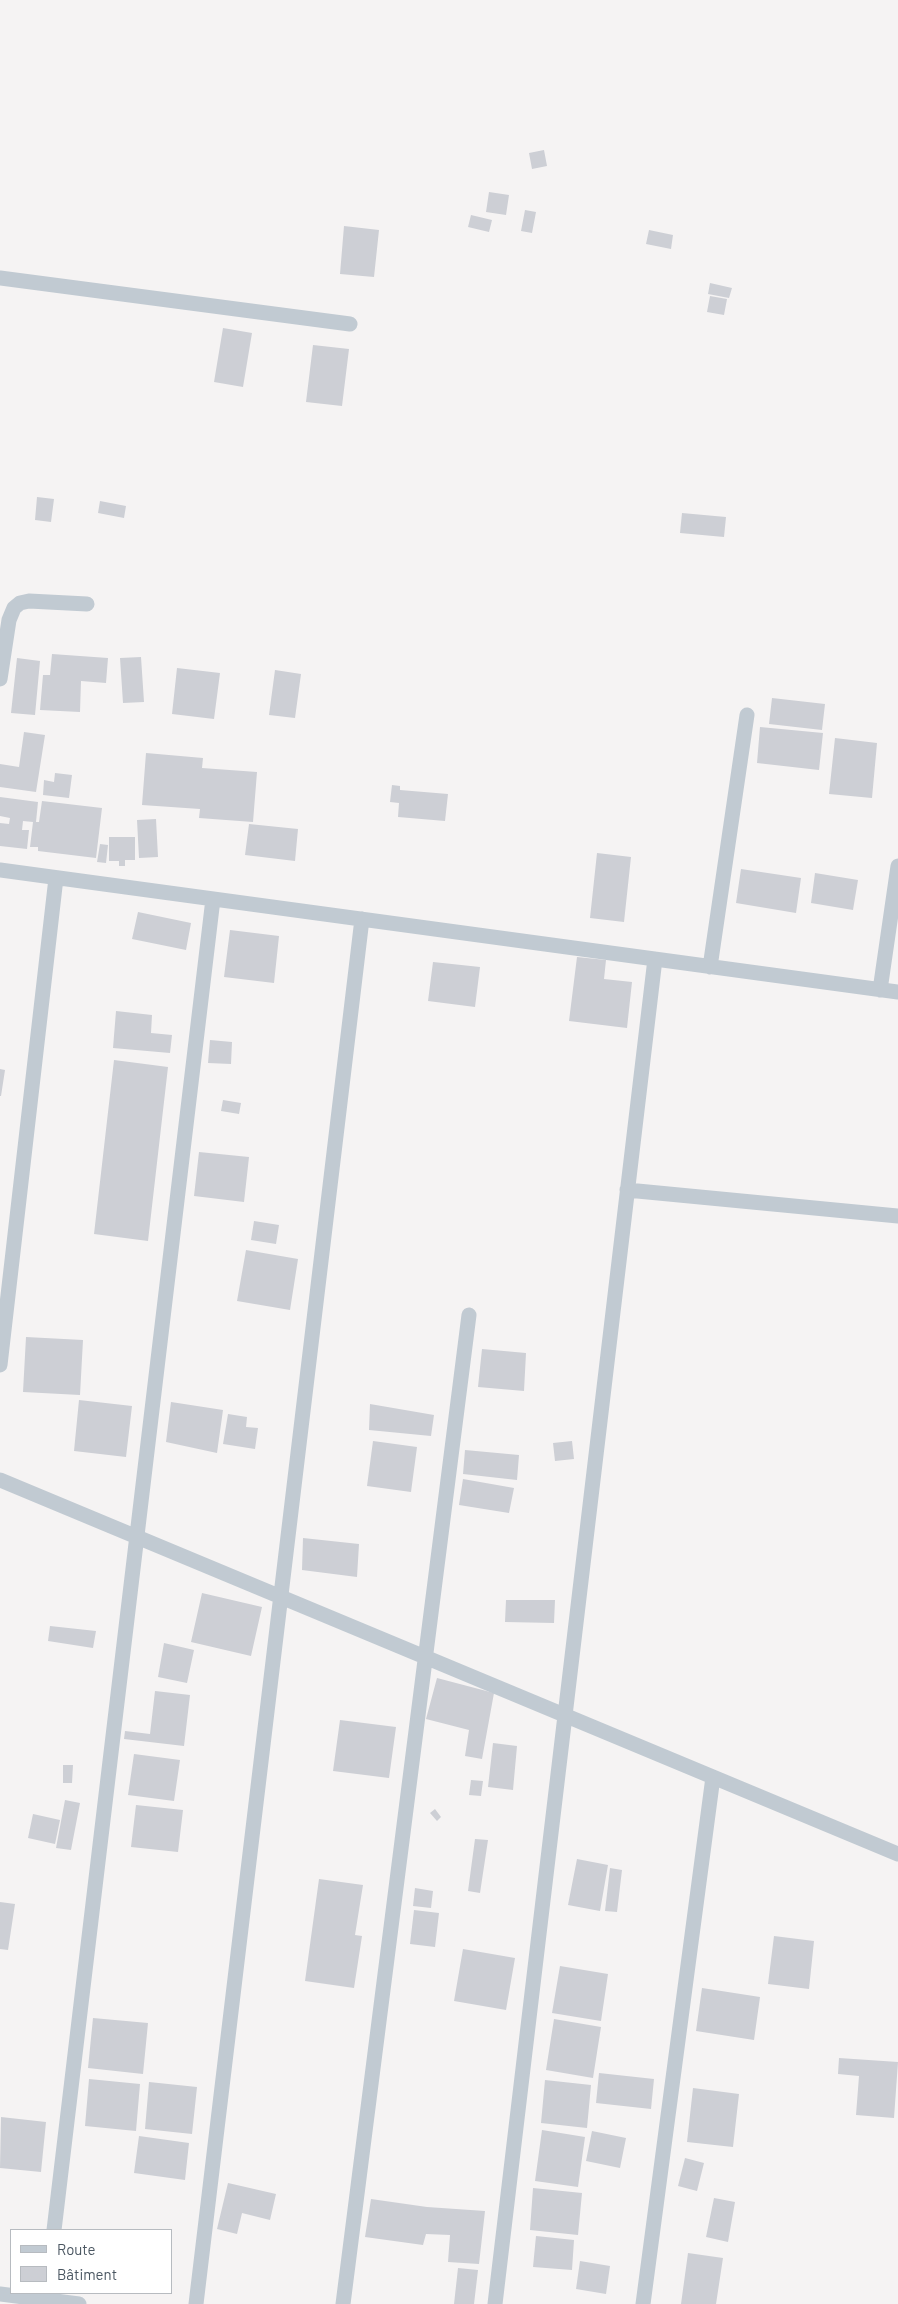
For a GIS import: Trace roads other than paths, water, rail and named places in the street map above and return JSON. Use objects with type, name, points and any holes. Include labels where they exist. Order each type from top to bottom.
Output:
[{"type":"street","points":[[0,278],[350,324]]},
{"type":"street","points":[[0,679],[9,620],[14,608],[20,603],[28,601],[87,604]]},
{"type":"street","points":[[710,967],[746,715]]},
{"type":"street","points":[[880,990],[898,866]]},
{"type":"street","points":[[0,870],[898,992]]},
{"type":"street","points":[[0,1366],[56,878]]},
{"type":"street","points":[[54,2229],[213,899]]},
{"type":"street","points":[[196,2304],[362,919]]},
{"type":"street","points":[[495,2304],[655,959]]},
{"type":"street","points":[[627,1190],[898,1216]]},
{"type":"street","points":[[343,2304],[427,1658],[469,1315]]},
{"type":"street","points":[[0,1480],[898,1854]]},
{"type":"street","points":[[642,2304],[713,1777]]},
{"type":"street","points":[[0,2294],[79,2304]]}]
